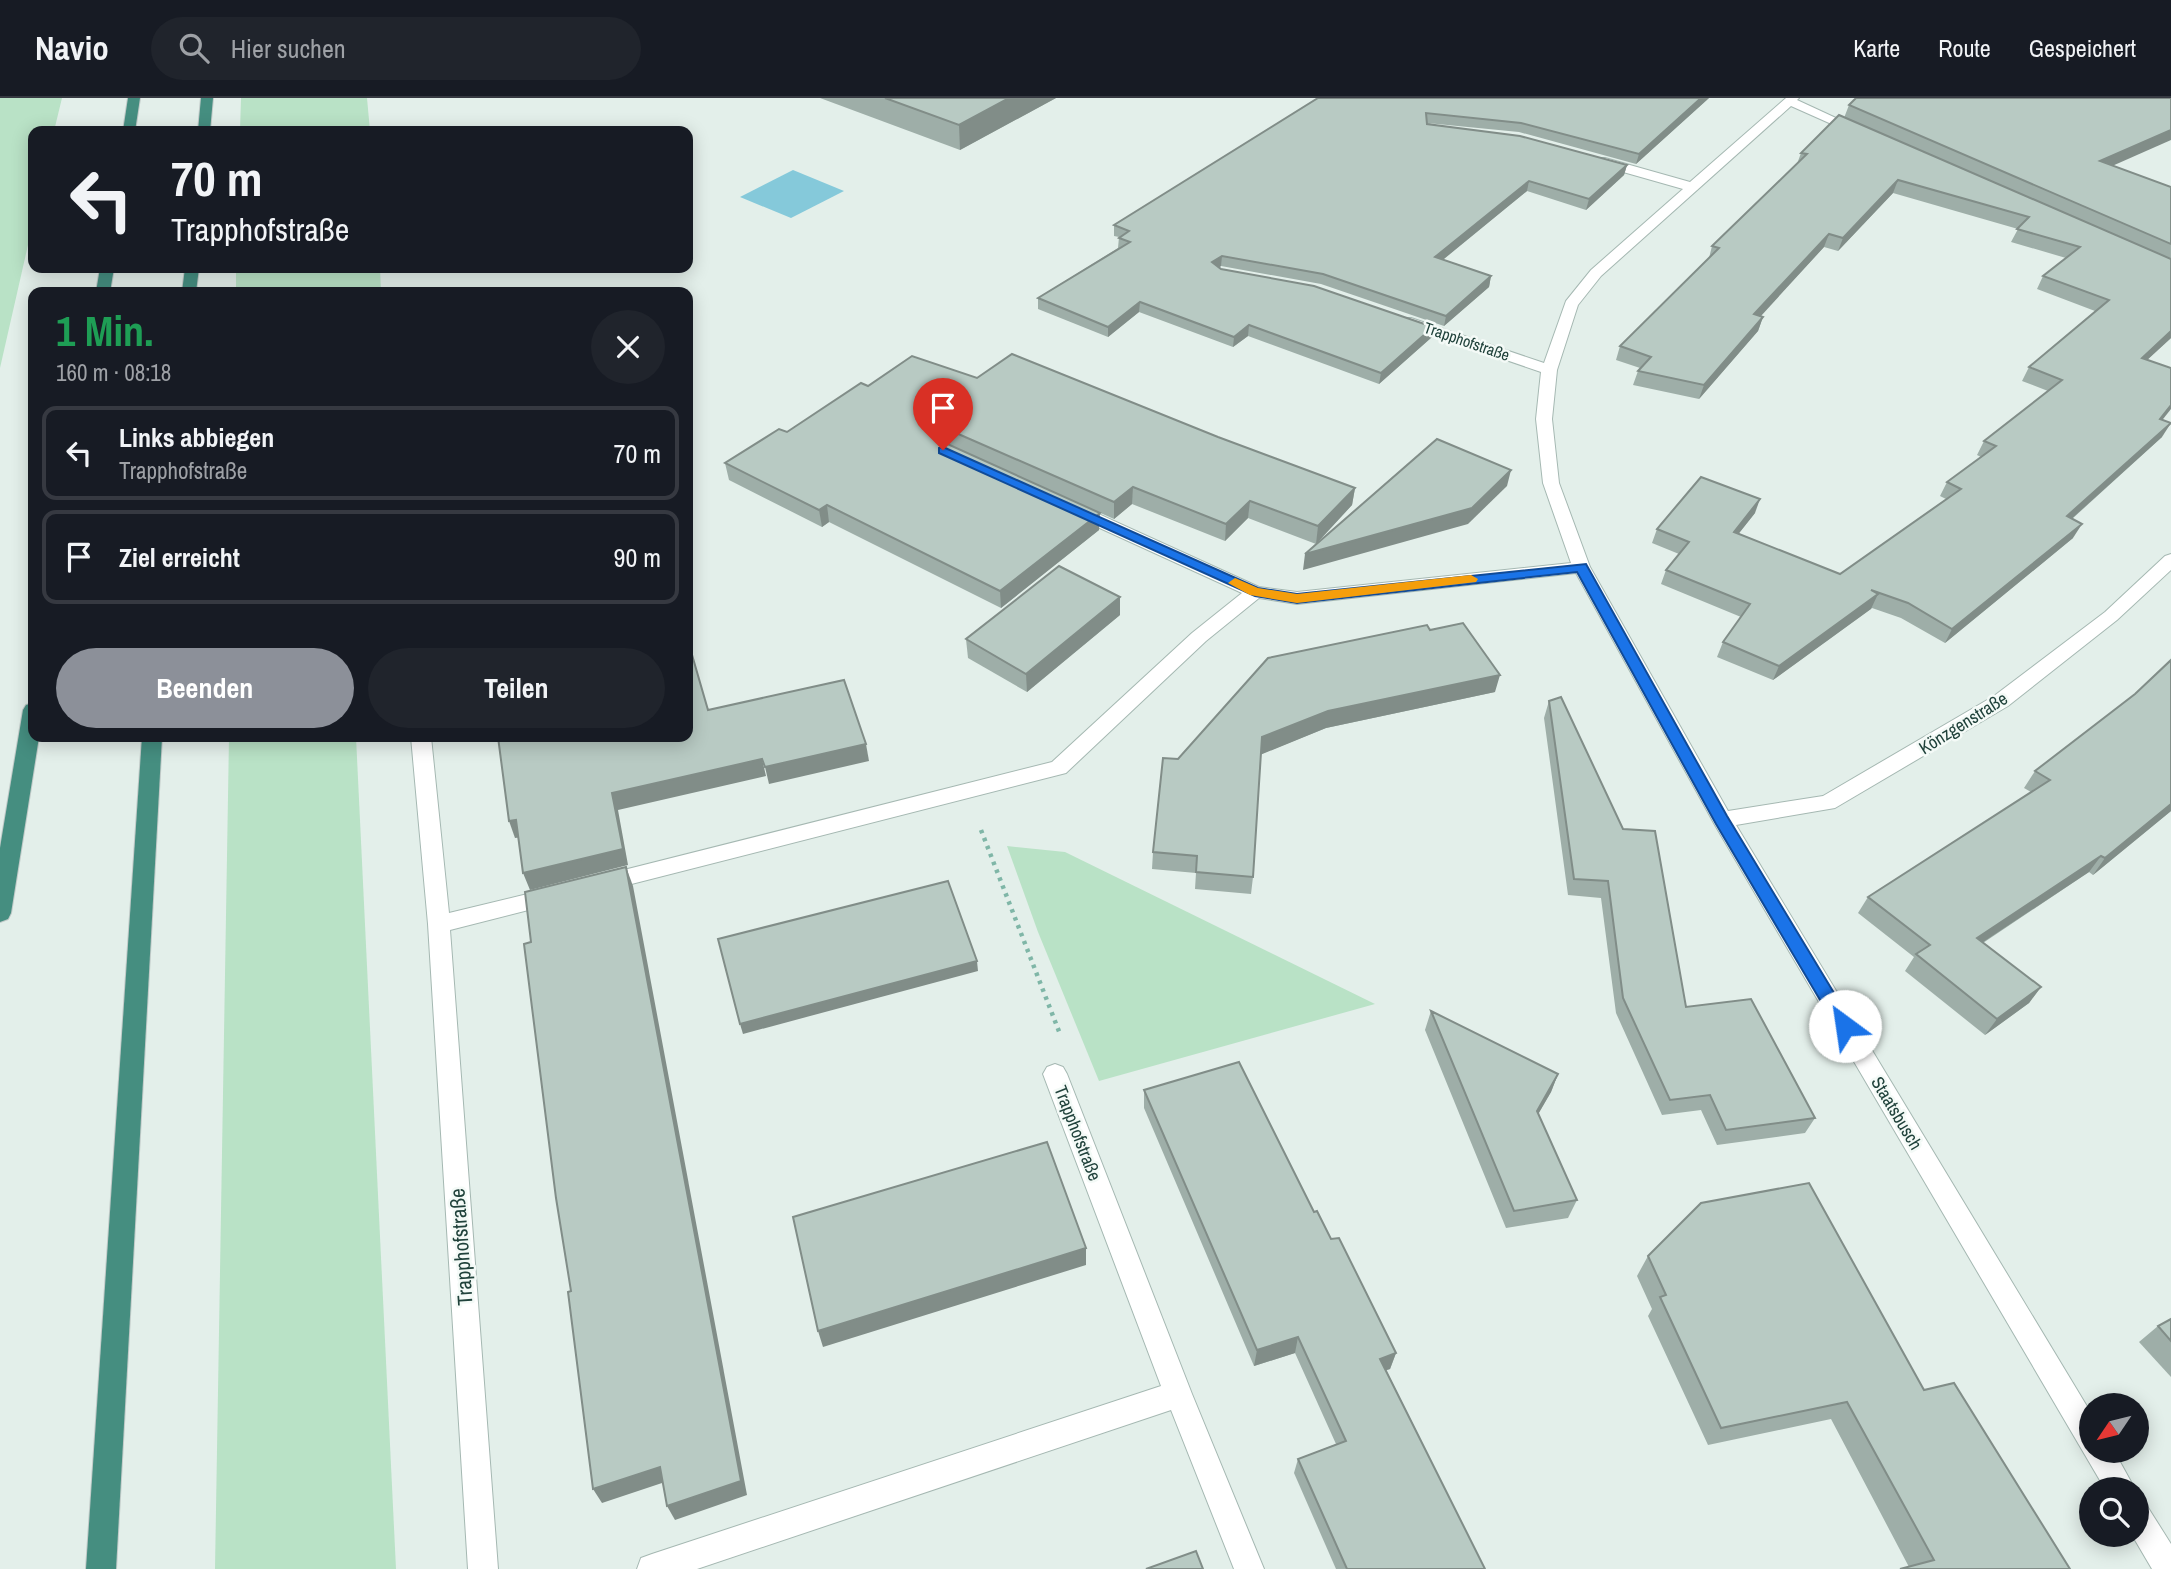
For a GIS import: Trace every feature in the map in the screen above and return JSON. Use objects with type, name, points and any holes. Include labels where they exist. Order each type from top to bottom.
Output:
[{"type":"highway","points":[[130,126],[134,98]]},
{"type":"highway","points":[[204,126],[207,98]]},
{"type":"highway","points":[[0,913],[28,741]]},
{"type":"highway","points":[[101,1569],[152,742]]},
{"type":"street","points":[[1055,501],[1255,592],[1297,598],[1581,567],[1551,483],[1544,419],[1549,369],[1571,304],[1596,273],[1791,99],[1876,139]]},
{"type":"street","points":[[1586,158],[1692,187]]},
{"type":"street","name":"Trapphofstraße","points":[[1394,317],[1549,369]]},
{"type":"street","name":"Könzgenstraße","points":[[1722,820],[1828,803],[1839,797],[2001,701],[2111,615],[2171,560]]},
{"type":"street","name":"Staatsbusch","points":[[1581,567],[1722,820],[2079,1419]]},
{"type":"street","points":[[439,924],[1059,768],[1199,637],[1255,592]]},
{"type":"street","name":"Trapphofstraße","points":[[421,742],[439,924],[483,1569]]},
{"type":"street","name":"Trapphofstraße","points":[[1055,1074],[1178,1394],[1249,1569]]},
{"type":"street","points":[[652,1569],[1178,1394]]},
{"type":"street","points":[[2149,1536],[2169,1569]]},
{"type":"path","name":"Trapphofstraße","points":[[965,793],[1065,1047],[1055,1074]]},
{"type":"green space","points":[[0,98],[62,98],[55,126],[28,126],[28,245],[0,368]]},
{"type":"green space","points":[[241,98],[367,98],[370,126],[240,126]]},
{"type":"green space","points":[[236,273],[380,273],[381,287],[236,287]]},
{"type":"green space","points":[[229,742],[356,742],[396,1569],[215,1569]]},
{"type":"green space","points":[[1007,846],[1065,852],[1375,1004],[1099,1081],[1038,932]]},
{"type":"water","points":[[793,170],[844,191],[791,218],[740,197]]},
{"type":"building","points":[[885,98],[1009,98],[959,125]]},
{"type":"building","points":[[1318,98],[1701,98],[1639,154],[1521,123],[1426,113],[1427,124],[1520,136],[1627,165],[1589,199],[1529,181],[1435,257],[1491,276],[1446,316],[1323,274],[1222,256],[1212,262],[1221,269],[1314,286],[1433,327],[1381,373],[1249,325],[1234,337],[1140,302],[1108,327],[1038,298],[1130,242],[1119,238],[1129,231],[1114,225]]},
{"type":"building","points":[[1856,98],[2171,98],[2171,130],[2100,161],[2171,187],[2171,244],[1849,105]]},
{"type":"building","points":[[1839,115],[2171,259],[2171,331],[2142,358],[2171,368],[2171,405],[2160,419],[2171,423],[2067,516],[2082,524],[1952,629],[1908,603],[1871,590],[1878,594],[1779,666],[1723,642],[1750,604],[1666,570],[1689,542],[1657,529],[1701,477],[1760,499],[1734,532],[1840,574],[1961,489],[1947,482],[1996,446],[1984,441],[2062,380],[2029,367],[2109,300],[2043,276],[2080,247],[2017,229],[2029,217],[1898,180],[1843,238],[1829,234],[1754,314],[1763,317],[1704,385],[1638,371],[1651,357],[1620,346],[1719,248],[1712,246],[1807,154],[1801,153]]},
{"type":"building","points":[[1012,354],[1218,437],[1355,488],[1318,526],[1250,501],[1226,524],[1133,487],[1114,502],[940,426],[931,432],[934,438],[1100,513],[1000,591],[827,505],[819,510],[725,463],[779,429],[787,432],[861,383],[868,386],[912,356],[977,378]]},
{"type":"building","points":[[1437,439],[1511,470],[1472,508],[1305,554]]},
{"type":"building","points":[[1059,566],[1120,597],[1026,674],[966,639]]},
{"type":"building","points":[[1463,623],[1500,675],[1328,711],[1262,737],[1253,877],[1196,872],[1197,856],[1153,852],[1163,758],[1178,759],[1268,658],[1427,625],[1430,630]]},
{"type":"building","points":[[693,658],[708,710],[844,680],[866,744],[765,767],[762,759],[612,793],[623,849],[523,873],[516,820],[509,821],[499,742],[693,742]]},
{"type":"building","points":[[2171,660],[2171,804],[2105,858],[2101,856],[1977,938],[2041,987],[1997,1019],[1916,954],[1930,945],[1868,897],[2050,780],[2035,771],[2135,694]]},
{"type":"building","points":[[1561,697],[1623,829],[1655,831],[1686,1007],[1751,999],[1815,1118],[1726,1130],[1710,1095],[1670,1100],[1623,998],[1608,881],[1574,879],[1549,701]]},
{"type":"building","points":[[626,867],[741,1481],[667,1506],[660,1467],[593,1489],[568,1292],[571,1291],[556,1198],[524,944],[531,942],[525,892]]},
{"type":"building","points":[[948,881],[977,961],[740,1024],[718,939]]},
{"type":"building","points":[[1431,1011],[1558,1074],[1537,1111],[1577,1200],[1514,1211]]},
{"type":"building","points":[[1239,1062],[1314,1212],[1317,1211],[1331,1239],[1339,1238],[1396,1353],[1380,1359],[1485,1569],[1347,1569],[1298,1459],[1346,1441],[1298,1337],[1257,1350],[1144,1090]]},
{"type":"building","points":[[1047,1142],[1086,1248],[818,1331],[793,1217]]},
{"type":"building","points":[[1809,1183],[1924,1390],[1954,1383],[2070,1569],[1900,1569],[1934,1560],[1847,1402],[1721,1428],[1660,1297],[1666,1295],[1648,1256],[1701,1203]]},
{"type":"building","points":[[2171,1319],[2171,1341],[2158,1326]]},
{"type":"building","points":[[1196,1551],[1203,1569],[1146,1569]]},
{"type":"slow traffic","points":[[1235,583],[1255,592],[1297,598],[1471,579]]},
{"type":"route","points":[[943,450],[1255,592],[1297,598],[1581,567],[1722,820],[1845,1026]]}]
